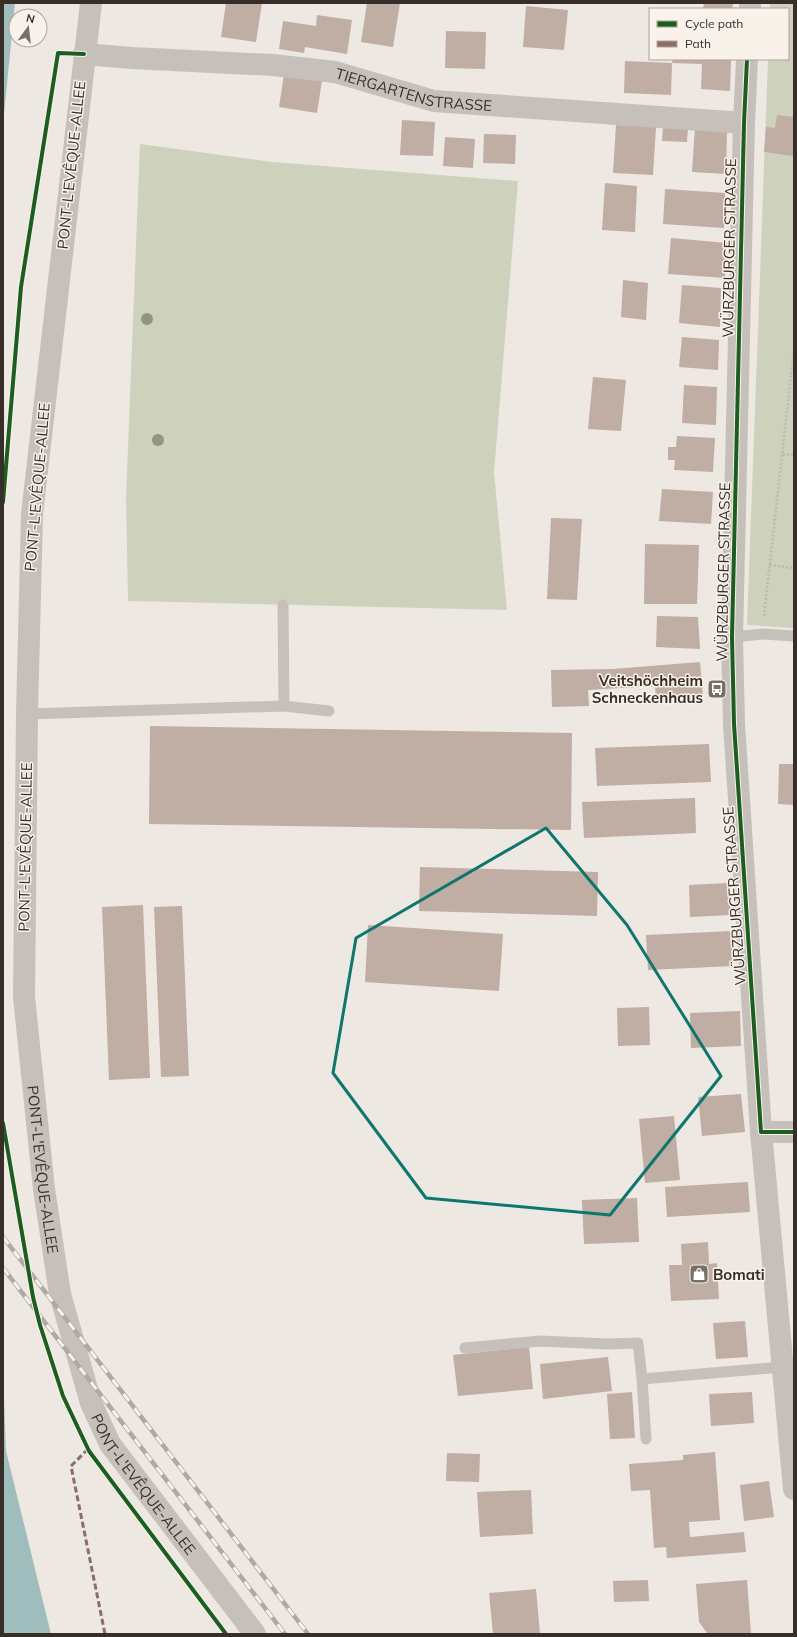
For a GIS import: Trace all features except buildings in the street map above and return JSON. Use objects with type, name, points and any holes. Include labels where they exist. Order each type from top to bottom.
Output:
[{"type":"street","name":"PONT-L'EVÊQUE-ALLEE","points":[[91,3],[32,514],[27,714],[24,997],[44,1189],[60,1294],[91,1403],[110,1444],[255,1634]]},
{"type":"street","name":"TIERGARTENSTRASSE","points":[[84,54],[132,58],[273,65],[335,72],[434,101],[744,123]]},
{"type":"street","name":"WÜRZBURGER STRASSE","points":[[747,60],[744,123],[732,637],[734,724],[762,1132],[794,1489]]},
{"type":"street","points":[[762,1132],[794,1132]]},
{"type":"lane","points":[[283,605],[284,706]]},
{"type":"lane","points":[[732,637],[762,634],[794,636]]},
{"type":"lane","points":[[27,714],[284,706],[329,711]]},
{"type":"lane","points":[[465,1348],[540,1341],[608,1344],[638,1343],[646,1439]]},
{"type":"lane","points":[[642,1379],[782,1367]]},
{"type":"path","points":[[762,634],[794,348]]},
{"type":"path","points":[[783,454],[794,455]]},
{"type":"path","points":[[770,565],[794,568]]},
{"type":"highlighted area","points":[[546,828],[627,925],[721,1076],[610,1215],[426,1198],[333,1073],[356,938]]},
{"type":"green space","points":[[770,3],[794,3],[794,628],[747,625],[768,60],[789,60],[789,8],[770,8]]},
{"type":"green space","points":[[140,144],[272,162],[518,181],[494,472],[507,610],[128,601],[126,498]]},
{"type":"water","points":[[3,3],[15,3],[15,8],[8,8],[8,48],[11,48],[3,124]]},
{"type":"water","points":[[3,1375],[6,1451],[51,1634],[3,1634]]},
{"type":"railway","points":[[3,1237],[308,1634]]},
{"type":"railway","points":[[3,1268],[285,1634]]},
{"type":"marked path","points":[[88,1449],[71,1466],[105,1634]]},
{"type":"cycle path","points":[[3,502],[21,287],[58,53],[84,54]]},
{"type":"cycle path","points":[[747,60],[744,123],[732,637],[734,724],[761,1132],[794,1132]]},
{"type":"cycle path","points":[[3,1123],[33,1297],[40,1325],[63,1396],[89,1451],[226,1634]]},
{"type":"place","name":"Veitshöchheim Schneckenhaus","points":[[717,689]]},
{"type":"place","name":"Bomati","points":[[699,1274]]}]
